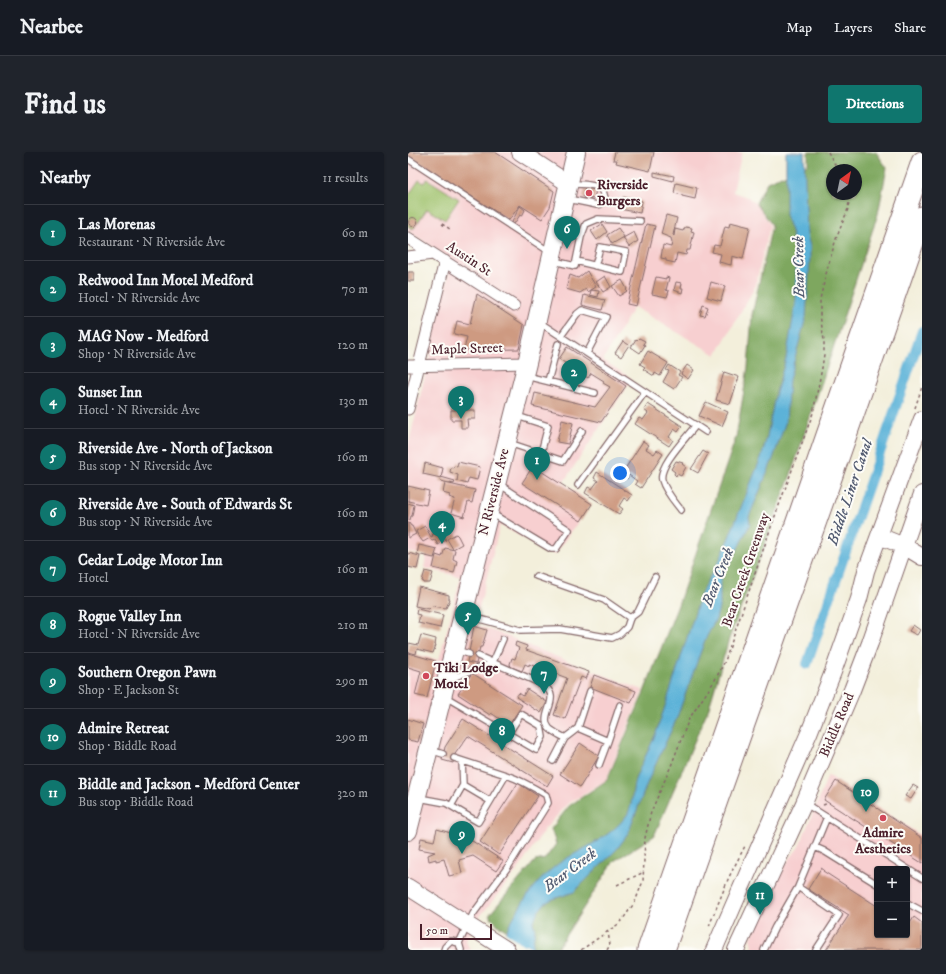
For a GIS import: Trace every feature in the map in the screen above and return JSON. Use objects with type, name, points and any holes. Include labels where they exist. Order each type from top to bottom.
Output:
[{"type":"highway","points":[[648,950],[922,162]]},
{"type":"highway","points":[[664,950],[922,217]]},
{"type":"main road","points":[[520,152],[568,191]]},
{"type":"main road","name":"N Riverside Ave","points":[[408,831],[417,797],[436,752],[444,688],[461,652],[463,614],[514,415],[576,152]]},
{"type":"main road","name":"Biddle Road","points":[[714,950],[753,843],[817,713],[859,600],[872,572],[895,506],[918,414]]},
{"type":"main road","name":"Biddle Road","points":[[859,600],[866,571],[902,474]]},
{"type":"main road","name":"Biddle Road","points":[[739,949],[804,803],[855,683],[922,494]]},
{"type":"main road","points":[[884,538],[904,546],[922,557]]},
{"type":"main road","points":[[739,949],[734,943],[732,928],[756,872],[753,843]]},
{"type":"main road","points":[[408,887],[507,950]]},
{"type":"street","name":"Austin St","points":[[408,238],[514,306]]},
{"type":"street","points":[[408,257],[433,254]]},
{"type":"street","points":[[408,409],[413,366],[445,261]]},
{"type":"street","name":"Maple Street","points":[[413,366],[525,369]]},
{"type":"lane","points":[[408,160],[552,257],[575,266],[581,237],[586,224],[598,219],[640,221]]},
{"type":"lane","points":[[583,184],[599,188],[603,191],[605,198],[601,204],[597,205],[568,191],[583,184]]},
{"type":"lane","points":[[558,232],[581,237]]},
{"type":"lane","points":[[576,261],[595,266],[622,272],[626,252],[600,246],[595,266]]},
{"type":"lane","points":[[561,336],[577,314],[582,310],[606,317],[587,353]]},
{"type":"lane","points":[[537,320],[706,432]]},
{"type":"lane","points":[[548,381],[558,344]]},
{"type":"lane","points":[[525,369],[548,381],[596,393]]},
{"type":"lane","points":[[578,485],[646,392]]},
{"type":"lane","points":[[514,415],[548,426],[541,453]]},
{"type":"lane","points":[[680,510],[662,480],[662,472],[666,463],[696,425]]},
{"type":"lane","points":[[507,442],[563,460],[582,431]]},
{"type":"lane","points":[[489,512],[551,549],[556,549],[569,530],[496,483]]},
{"type":"lane","points":[[536,576],[604,600],[630,618]]},
{"type":"lane","points":[[463,614],[520,630],[560,629],[612,638],[620,634],[627,627],[630,618],[638,612],[655,577]]},
{"type":"lane","points":[[503,639],[493,662],[444,688],[508,734],[536,750],[543,737],[541,726],[521,714],[508,734]]},
{"type":"lane","points":[[478,656],[542,684],[549,690],[552,696],[547,717],[548,726],[565,738]]},
{"type":"lane","points":[[553,761],[565,738],[578,728],[590,691]]},
{"type":"lane","points":[[599,765],[620,705]]},
{"type":"lane","points":[[578,728],[608,741]]},
{"type":"lane","points":[[454,758],[523,781],[546,795],[548,803],[510,864],[473,914],[473,928],[459,943]]},
{"type":"lane","points":[[451,806],[463,785],[462,761]]},
{"type":"lane","points":[[417,797],[446,803],[478,822],[506,776]]},
{"type":"lane","points":[[463,785],[490,801]]},
{"type":"lane","points":[[804,803],[922,878]]},
{"type":"lane","points":[[764,950],[775,927],[798,887],[827,817]]},
{"type":"lane","points":[[815,847],[874,882]]},
{"type":"lane","points":[[798,887],[839,915],[816,950]]},
{"type":"lane","points":[[910,905],[922,911]]},
{"type":"lane","points":[[444,950],[451,941],[459,943]]},
{"type":"lane","points":[[459,943],[461,950]]},
{"type":"path","points":[[828,152],[835,164]]},
{"type":"path","name":"Bear Creek Greenway","points":[[580,950],[608,932],[623,919],[630,910],[640,890],[644,872],[645,838],[651,812],[672,766],[689,719],[715,680],[725,661],[813,413],[824,354],[820,299],[834,245],[848,209],[849,200]]},
{"type":"path","points":[[442,224],[450,229]]},
{"type":"path","points":[[918,414],[922,387]]},
{"type":"path","points":[[822,805],[825,805],[828,802]]},
{"type":"path","points":[[709,928],[729,877],[753,843]]},
{"type":"path","points":[[617,885],[644,872]]},
{"type":"path","points":[[607,950],[610,945],[608,932]]},
{"type":"shaded area","points":[[408,152],[742,152],[733,192],[748,197],[758,206],[770,225],[755,287],[716,355],[634,307],[603,360],[632,379],[563,483],[591,503],[555,555],[500,525],[475,624],[643,690],[606,780],[569,803],[544,830],[520,867],[481,915],[466,941],[470,950],[408,950],[408,652],[439,660],[461,577],[424,568],[426,556],[408,552],[408,447],[452,260],[408,231]]},
{"type":"shaded area","points":[[828,775],[922,836],[922,950],[751,950],[753,946],[751,938],[785,865],[798,848]]},
{"type":"green space","points":[[808,152],[876,152],[887,168],[878,214],[790,477],[729,639],[709,707],[654,836],[614,861],[556,950],[536,950],[498,925],[489,915],[535,861],[545,859],[556,844],[551,829],[569,806],[607,780],[644,692],[678,605],[736,437],[748,367],[752,315],[772,225],[756,203],[767,182],[808,165]]},
{"type":"green space","points":[[427,179],[459,199],[445,220],[427,209],[412,229],[408,226],[408,196],[419,180],[424,183]]},
{"type":"water","name":"Bear Creek","points":[[786,152],[804,152],[807,235],[810,246],[806,317],[789,380],[786,421],[773,459],[749,517],[750,524],[733,558],[724,570],[720,583],[720,604],[716,619],[705,640],[676,720],[648,781],[628,834],[617,849],[574,892],[545,903],[537,913],[533,923],[535,929],[532,950],[497,950],[508,926],[522,903],[548,872],[567,858],[604,837],[627,815],[631,806],[633,786],[636,777],[656,733],[701,594],[705,584],[721,557],[762,455],[775,396],[786,358],[796,302],[796,265],[794,246],[786,217]]},
{"type":"pier","points":[[503,931],[524,945],[527,944],[532,950],[495,950]]},
{"type":"building","points":[[408,152],[495,152],[554,191],[550,207],[542,219],[520,205],[509,220],[408,156]]},
{"type":"building","points":[[615,152],[654,152],[650,171],[616,163],[617,160],[613,160]]},
{"type":"building","points":[[654,172],[674,176],[673,181],[654,176]]},
{"type":"building","points":[[676,183],[697,188],[695,199],[674,193]]},
{"type":"building","name":"Riverside Burgers","points":[[585,188],[596,190],[594,199],[583,197]]},
{"type":"building","points":[[623,197],[642,201],[640,213],[620,209]]},
{"type":"building","points":[[520,206],[525,210],[522,216],[520,215],[514,224],[512,222]]},
{"type":"building","points":[[666,215],[677,218],[673,235],[674,236],[675,229],[683,231],[685,227],[692,228],[691,231],[694,232],[690,250],[687,250],[686,255],[677,253],[675,263],[661,258],[663,245],[671,247],[672,243],[671,238],[661,234]]},
{"type":"building","points":[[411,218],[415,218],[417,222],[415,226],[411,226],[409,224],[409,220]]},
{"type":"building","points":[[730,222],[750,227],[743,259],[732,256],[731,265],[719,262],[721,254],[712,252],[714,245],[720,246],[725,226],[729,227]]},
{"type":"building","points":[[602,224],[607,232],[597,240],[591,231]]},
{"type":"building","points":[[646,224],[655,226],[636,306],[627,304]]},
{"type":"building","points":[[618,228],[624,237],[612,244],[607,235]]},
{"type":"building","points":[[634,232],[638,241],[629,247],[623,238]]},
{"type":"building","points":[[587,271],[596,287],[588,292],[586,289],[580,293],[566,289],[570,275],[578,278]]},
{"type":"building","points":[[408,272],[414,272],[414,281],[408,281]]},
{"type":"building","points":[[605,276],[611,287],[603,292],[596,282]]},
{"type":"building","points":[[656,277],[666,279],[666,277],[669,278],[666,290],[669,291],[667,297],[652,294]]},
{"type":"building","points":[[622,280],[627,291],[619,296],[612,286]]},
{"type":"building","points":[[676,282],[682,283],[682,293],[674,290]]},
{"type":"building","points":[[711,282],[725,286],[721,301],[707,297]]},
{"type":"building","points":[[591,290],[599,291],[598,297],[590,295]]},
{"type":"building","points":[[477,294],[524,325],[519,349],[464,350],[467,337],[454,334],[457,321],[470,324]]},
{"type":"building","points":[[584,295],[605,300],[602,310],[582,305]]},
{"type":"building","points":[[703,305],[708,307],[705,316],[700,315]]},
{"type":"building","points":[[639,338],[645,341],[643,344],[645,345],[640,353],[631,347],[636,339],[637,340]]},
{"type":"building","points":[[623,341],[629,345],[621,357],[615,353]]},
{"type":"building","points":[[567,347],[626,386],[601,422],[532,406],[535,393],[595,407],[610,387],[603,383],[604,381],[591,373],[588,378],[559,359]]},
{"type":"building","points":[[648,351],[668,363],[660,376],[655,373],[654,376],[643,369],[645,367],[640,364]]},
{"type":"building","points":[[669,365],[680,372],[678,375],[682,377],[674,389],[663,382],[669,371],[666,370]]},
{"type":"building","points":[[687,365],[694,370],[688,379],[681,374]]},
{"type":"building","points":[[724,372],[739,377],[730,404],[716,400]]},
{"type":"building","points":[[706,402],[728,412],[722,426],[699,416]]},
{"type":"building","points":[[648,404],[682,426],[678,432],[674,429],[669,437],[673,440],[669,446],[635,424],[639,418],[643,420],[648,413],[644,410]]},
{"type":"building","points":[[451,410],[475,410],[475,419],[467,419],[468,428],[461,428],[461,420],[451,420]]},
{"type":"building","points":[[562,420],[573,423],[568,444],[557,442]]},
{"type":"building","points":[[643,441],[649,445],[646,449],[654,454],[657,450],[663,454],[641,488],[635,484],[637,481],[629,475],[627,479],[621,475]]},
{"type":"building","points":[[703,451],[708,454],[698,473],[691,469]]},
{"type":"building","points":[[676,461],[683,463],[682,464],[686,467],[681,476],[677,474],[676,476],[674,474],[675,472],[671,469]]},
{"type":"building","points":[[458,462],[480,467],[477,480],[469,478],[467,484],[457,481],[458,475],[450,472],[451,467],[457,467]]},
{"type":"building","points":[[425,463],[443,468],[441,478],[423,474]]},
{"type":"building","points":[[533,466],[592,504],[581,521],[522,483]]},
{"type":"building","points":[[597,472],[632,495],[628,501],[624,498],[619,506],[623,509],[619,514],[585,493],[588,487],[592,489],[598,481],[594,478]]},
{"type":"building","points":[[441,477],[455,481],[454,484],[440,481]]},
{"type":"building","points":[[445,483],[475,490],[472,503],[468,502],[464,517],[451,513],[455,499],[449,497],[450,495],[443,493]]},
{"type":"building","points":[[408,486],[429,491],[426,505],[408,501]]},
{"type":"building","points":[[408,503],[414,505],[410,520],[408,520]]},
{"type":"building","points":[[408,523],[412,526],[416,534],[408,538]]},
{"type":"building","points":[[425,526],[431,537],[440,530],[446,540],[438,545],[435,540],[432,541],[430,538],[423,542],[419,538],[416,531]]},
{"type":"building","points":[[456,534],[462,544],[453,549],[447,539]]},
{"type":"building","points":[[419,545],[437,549],[434,558],[417,554]]},
{"type":"building","points":[[445,548],[455,550],[453,559],[457,561],[454,573],[433,568],[436,555],[442,557]]},
{"type":"building","points":[[408,553],[420,556],[417,569],[408,567]]},
{"type":"building","points":[[425,571],[433,573],[430,583],[424,583],[422,581]]},
{"type":"building","points":[[419,587],[449,595],[450,599],[446,608],[432,606],[429,609],[415,606]]},
{"type":"building","points":[[417,609],[443,615],[440,628],[418,623],[420,615],[416,614]]},
{"type":"building","points":[[913,625],[920,630],[917,635],[909,631]]},
{"type":"building","points":[[474,626],[487,630],[482,647],[480,647],[476,664],[467,662]]},
{"type":"building","points":[[421,635],[436,639],[436,645],[433,653],[417,649],[416,654],[408,652],[409,643],[418,645]]},
{"type":"building","points":[[516,642],[527,646],[526,650],[589,672],[586,679],[581,677],[565,719],[554,715],[567,678],[529,664],[529,666],[525,664],[522,671],[511,667],[510,664],[512,658],[515,659],[519,648],[515,646]]},
{"type":"building","name":"Tiki Lodge Motel","points":[[408,653],[436,661],[427,698],[415,695],[421,671],[408,667]]},
{"type":"building","points":[[472,673],[522,705],[509,725],[491,713],[490,715],[458,694]]},
{"type":"building","points":[[594,675],[636,691],[631,703],[590,687]]},
{"type":"building","points":[[527,689],[547,702],[541,713],[516,697],[519,693],[523,696]]},
{"type":"building","points":[[408,719],[423,724],[418,742],[408,740]]},
{"type":"building","points":[[463,719],[553,776],[547,786],[468,736],[455,754],[453,763],[442,760],[445,747]]},
{"type":"building","points":[[580,743],[599,756],[580,787],[560,774]]},
{"type":"building","points":[[836,781],[922,838],[922,863],[824,800]]},
{"type":"building","points":[[518,783],[538,796],[499,855],[480,842]]},
{"type":"building","points":[[913,785],[918,788],[911,799],[905,796]]},
{"type":"building","points":[[437,829],[451,833],[453,840],[466,837],[503,861],[496,871],[473,856],[459,860],[462,873],[449,876],[444,859],[429,861],[428,855],[435,852],[419,849],[421,838],[434,841]]},
{"type":"building","points":[[821,868],[824,870],[823,871],[874,904],[874,938],[910,938],[910,923],[914,917],[922,923],[922,950],[826,950],[849,915],[808,889]]},
{"type":"waterway","name":"Biddle Liner Canal","points":[[807,664],[922,331]]},
{"type":"place","name":"Riverside Burgers","points":[[589,193]]},
{"type":"place","name":"Riverside Ave - South of Edwards St","points":[[567,249]]},
{"type":"place","name":"Redwood Inn Motel Medford","points":[[574,392]]},
{"type":"place","name":"MAG Now - Medford","points":[[461,419]]},
{"type":"place","name":"Las Morenas","points":[[537,480]]},
{"type":"place","name":"Sunset Inn","points":[[442,544]]},
{"type":"place","name":"Riverside Ave - North of Jackson","points":[[468,635]]},
{"type":"place","name":"Tiki Lodge Motel","points":[[426,676]]},
{"type":"place","name":"Cedar Lodge Motor Inn","points":[[544,694]]},
{"type":"place","name":"Rogue Valley Inn","points":[[502,751]]},
{"type":"place","name":"Admire Retreat","points":[[866,812]]},
{"type":"place","name":"Admire Aesthetics","points":[[883,818]]},
{"type":"place","name":"Southern Oregon Pawn","points":[[462,854]]},
{"type":"place","name":"Biddle and Jackson - Medford Center","points":[[760,915]]}]
